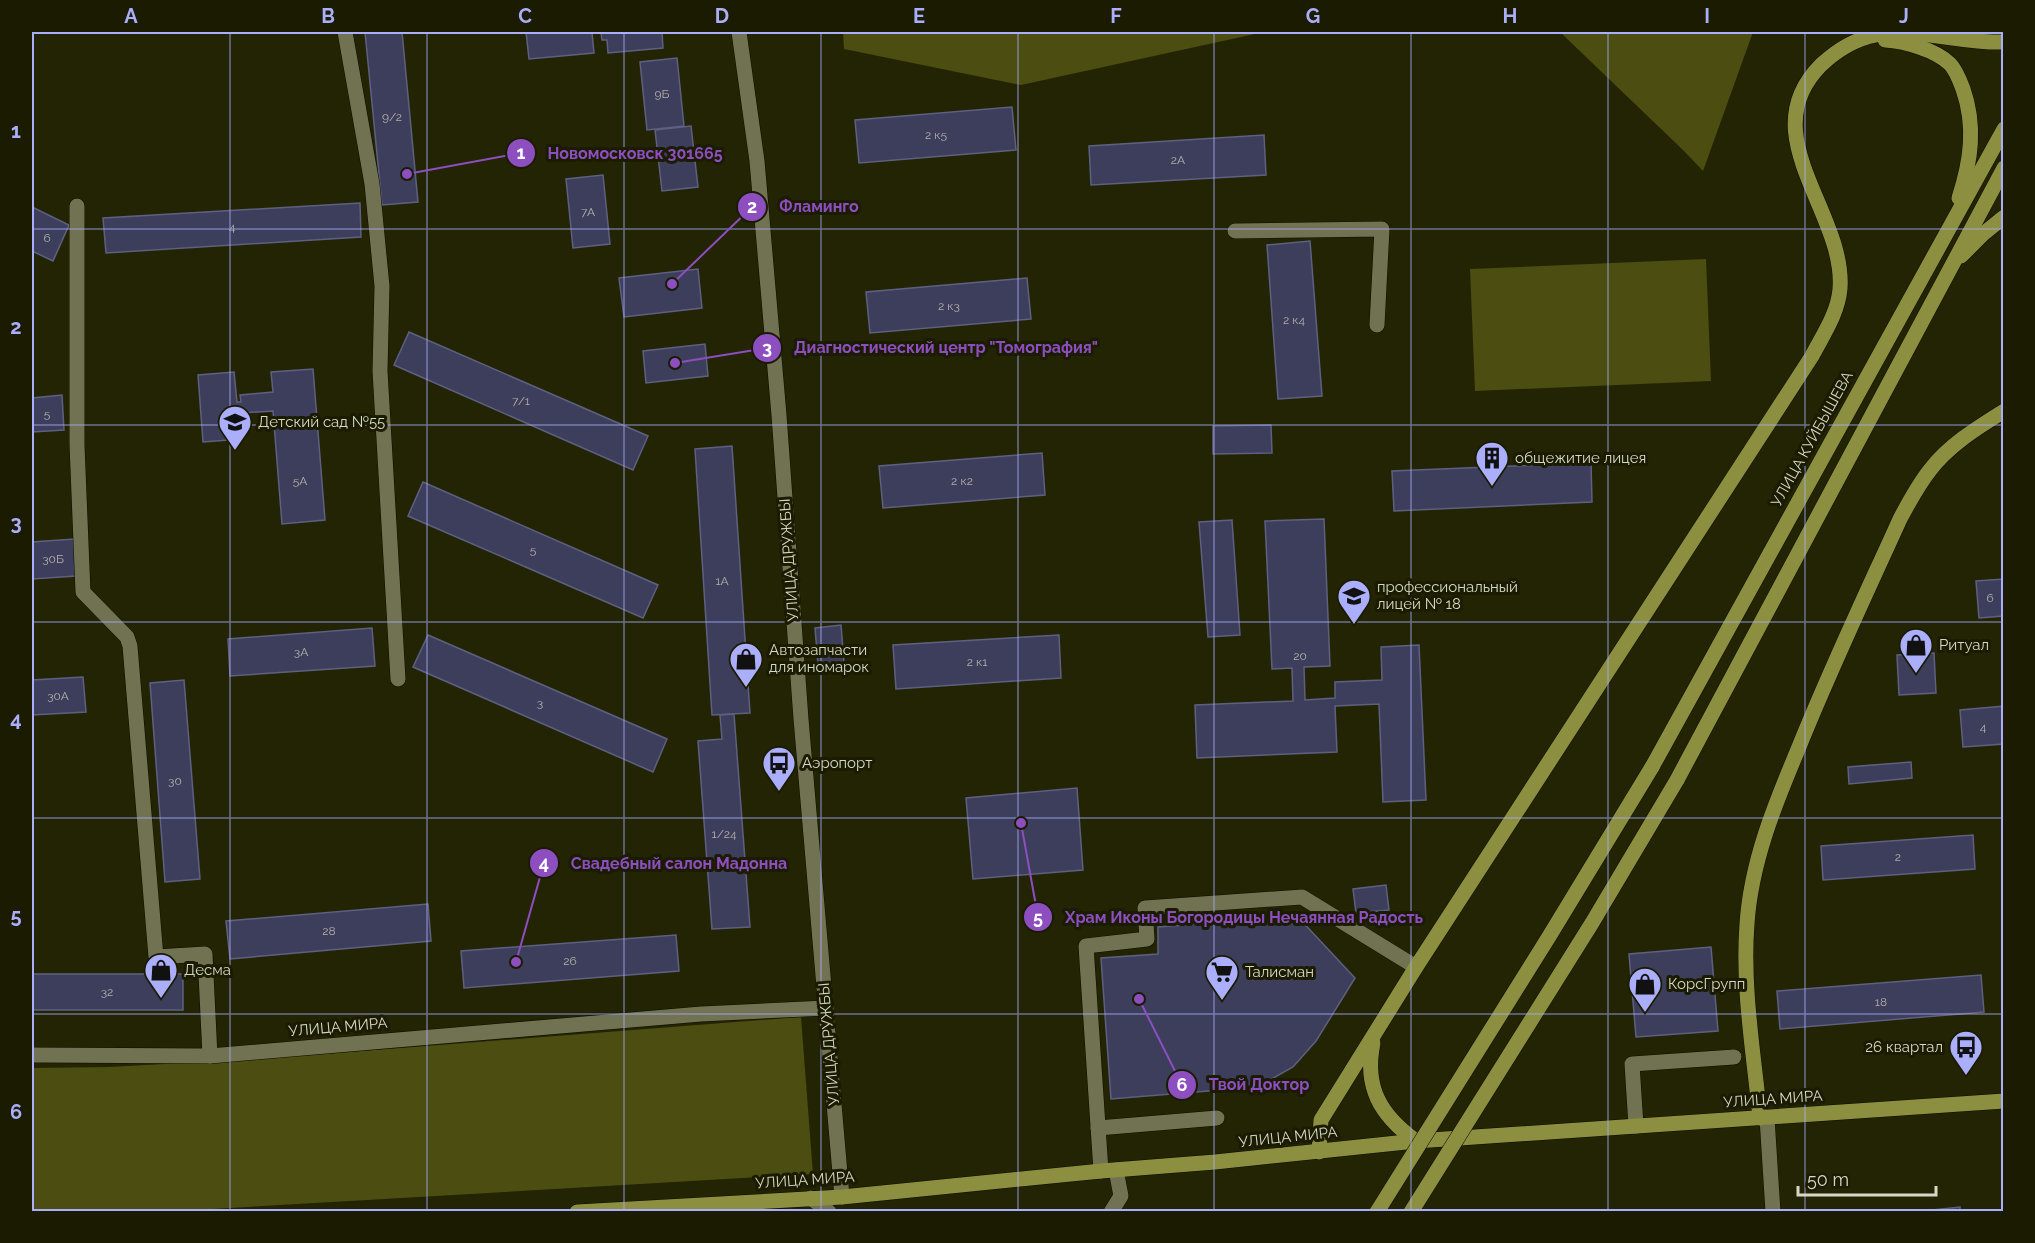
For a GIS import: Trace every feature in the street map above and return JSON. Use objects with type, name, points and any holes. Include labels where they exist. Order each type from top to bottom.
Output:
[{"type":"main road","points":[[1319,1152],[1321,1120],[1416,967],[1812,356],[1831,320],[1840,290],[1839,266],[1833,236],[1801,160],[1795,138],[1796,116],[1802,95],[1813,74],[1831,56],[1858,39],[1877,34],[1914,32],[1958,40],[2004,42]]},
{"type":"main road","points":[[1858,39],[1898,41],[1918,47],[1950,64],[1960,82],[1970,109],[1969,162],[1949,230]]},
{"type":"main road","name":"УЛИЦА КУЙБЫШЕВА","points":[[1377,1212],[1652,767],[2004,129]]},
{"type":"main road","points":[[1410,1212],[1592,923],[1677,780],[2004,168]]},
{"type":"main road","points":[[1947,271],[1983,234],[2004,217]]},
{"type":"main road","points":[[1764,1118],[1746,977],[1746,926],[1755,874],[1769,818],[1809,720],[1913,495],[1930,470],[1950,449],[1969,433],[2004,411]]},
{"type":"main road","points":[[1374,1034],[1369,1064],[1374,1092],[1384,1110],[1404,1132],[1416,1141]]},
{"type":"main road","name":"УЛИЦА МИРА","points":[[577,1212],[843,1197],[1416,1141],[2004,1101]]},
{"type":"street","points":[[345,32],[372,184],[382,286],[380,371],[398,679]]},
{"type":"street","name":"УЛИЦА ДРУЖБЫ","points":[[739,32],[758,172],[801,719],[843,1197]]},
{"type":"street","points":[[77,206],[77,445],[83,592],[127,637],[130,646],[156,957],[205,954],[210,1056]]},
{"type":"street","points":[[1234,231],[1382,229],[1377,325]]},
{"type":"street","points":[[1111,1212],[1121,1196],[1108,1170],[1098,1128],[1086,946],[1147,939],[1145,908],[1302,897],[1416,967]]},
{"type":"street","name":"УЛИЦА МИРА","points":[[32,1055],[210,1056],[700,1014],[826,1008]]},
{"type":"street","points":[[1636,1126],[1632,1064],[1734,1057]]},
{"type":"street","points":[[1098,1128],[1217,1118]]},
{"type":"street","points":[[1764,1118],[1773,1212]]},
{"type":"street","points":[[811,1198],[829,1212]]},
{"type":"shaded area","points":[[843,32],[1264,32],[1021,85],[844,49]]},
{"type":"shaded area","points":[[1560,32],[1753,32],[1703,171],[1684,151]]},
{"type":"shaded area","points":[[1706,259],[1711,381],[1475,391],[1470,269]]},
{"type":"shaded area","points":[[801,1017],[813,1174],[179,1211],[32,1211],[32,1068],[109,1067],[258,1059]]},
{"type":"building","points":[[365,32],[402,32],[418,202],[382,205]]},
{"type":"building","points":[[526,32],[592,32],[594,53],[529,59]]},
{"type":"building","points":[[601,32],[662,32],[663,48],[608,53],[607,40],[602,40]]},
{"type":"building","points":[[677,58],[684,126],[647,130],[640,62]]},
{"type":"building","points":[[1012,107],[1016,150],[859,163],[855,120]]},
{"type":"building","points":[[691,126],[698,187],[662,191],[655,130]]},
{"type":"building","points":[[1264,135],[1266,175],[1091,185],[1089,146]]},
{"type":"building","points":[[603,175],[610,244],[573,248],[566,179]]},
{"type":"building","points":[[360,203],[361,237],[106,253],[103,218]]},
{"type":"building","points":[[32,207],[69,225],[53,261],[32,251]]},
{"type":"building","points":[[1310,241],[1322,396],[1278,399],[1267,245]]},
{"type":"building","points":[[698,269],[702,308],[624,317],[619,278]]},
{"type":"building","points":[[1027,278],[1031,319],[870,333],[866,292]]},
{"type":"building","points":[[409,332],[648,436],[633,470],[394,365]]},
{"type":"building","points":[[705,344],[708,376],[646,383],[643,351]]},
{"type":"building","points":[[313,369],[325,520],[282,524],[273,411],[240,413],[242,439],[203,442],[198,375],[234,372],[237,402],[241,402],[240,395],[273,392],[271,372]]},
{"type":"building","points":[[62,395],[64,430],[32,432],[32,398]]},
{"type":"building","points":[[1271,425],[1272,453],[1213,454],[1213,426]]},
{"type":"building","points":[[732,446],[750,713],[712,715],[695,449]]},
{"type":"building","points":[[1042,453],[1045,495],[883,508],[879,466]]},
{"type":"building","name":"общежитие лицея","points":[[1591,463],[1592,502],[1394,511],[1392,471]]},
{"type":"building","points":[[423,482],[658,585],[643,618],[408,516]]},
{"type":"building","points":[[1324,519],[1330,666],[1304,667],[1305,700],[1335,698],[1335,682],[1382,680],[1381,647],[1419,645],[1426,800],[1383,802],[1379,704],[1335,706],[1337,752],[1197,758],[1195,705],[1293,701],[1292,668],[1272,669],[1265,521]]},
{"type":"building","points":[[1232,520],[1240,635],[1208,637],[1199,522]]},
{"type":"building","points":[[74,539],[76,576],[32,579],[32,542]]},
{"type":"building","points":[[2004,579],[2004,616],[1979,618],[1976,581]]},
{"type":"building","points":[[841,625],[844,663],[818,664],[815,628]]},
{"type":"building","points":[[372,628],[375,666],[230,676],[228,639]]},
{"type":"building","points":[[428,635],[667,739],[653,772],[413,667]]},
{"type":"building","points":[[1059,635],[1061,678],[896,689],[893,645]]},
{"type":"building","name":"Ритуал","points":[[1934,653],[1936,693],[1899,695],[1897,655]]},
{"type":"building","points":[[83,677],[86,712],[32,715],[32,680]]},
{"type":"building","points":[[184,680],[200,879],[165,882],[150,683]]},
{"type":"building","points":[[2004,706],[2004,744],[1963,747],[1960,710]]},
{"type":"building","points":[[734,714],[750,927],[712,929],[698,741],[722,739],[720,715]]},
{"type":"building","points":[[1911,762],[1912,778],[1849,784],[1848,767]]},
{"type":"building","points":[[1077,788],[1083,870],[973,879],[966,798]]},
{"type":"building","points":[[1973,835],[1975,869],[1823,880],[1821,846]]},
{"type":"building","points":[[1386,885],[1389,910],[1356,913],[1353,889]]},
{"type":"building","points":[[428,904],[431,941],[230,959],[226,921]]},
{"type":"building","name":"Талисман","points":[[1297,916],[1355,978],[1316,1041],[1293,1067],[1257,1087],[1111,1099],[1101,958],[1158,954],[1158,927]]},
{"type":"building","points":[[676,935],[679,971],[464,988],[461,951]]},
{"type":"building","points":[[1711,947],[1718,1031],[1636,1037],[1629,954]]},
{"type":"building","points":[[32,974],[183,974],[183,1010],[32,1010]]},
{"type":"building","points":[[1981,975],[1984,1012],[1780,1029],[1777,991]]},
{"type":"building","points":[[1960,1207],[1960,1212],[1913,1212]]},
{"type":"place","name":"Новомосковск 301665","points":[[407,174]]},
{"type":"place","name":"Фламинго","points":[[672,284]]},
{"type":"place","name":"Диагностический центр \"Томография\"","points":[[675,363]]},
{"type":"place","name":"Детский сад №55","points":[[235,451]]},
{"type":"place","name":"общежитие лицея","points":[[1492,487]]},
{"type":"place","name":"профессиональный лицей № 18","points":[[1354,625]]},
{"type":"place","name":"Ритуал","points":[[1916,674]]},
{"type":"place","name":"Автозапчасти для иномарок","points":[[746,688]]},
{"type":"place","name":"Аэропорт","points":[[779,792]]},
{"type":"place","name":"Храм Иконы Богородицы Нечаянная Радость","points":[[1021,823]]},
{"type":"place","name":"Свадебный салон Мадонна","points":[[516,962]]},
{"type":"place","name":"Десма","points":[[161,999]]},
{"type":"place","name":"Твой Доктор","points":[[1139,999]]},
{"type":"place","name":"Талисман","points":[[1222,1001]]},
{"type":"place","name":"КорсГрупп","points":[[1645,1013]]},
{"type":"place","name":"26 квартал","points":[[1966,1076]]}]
